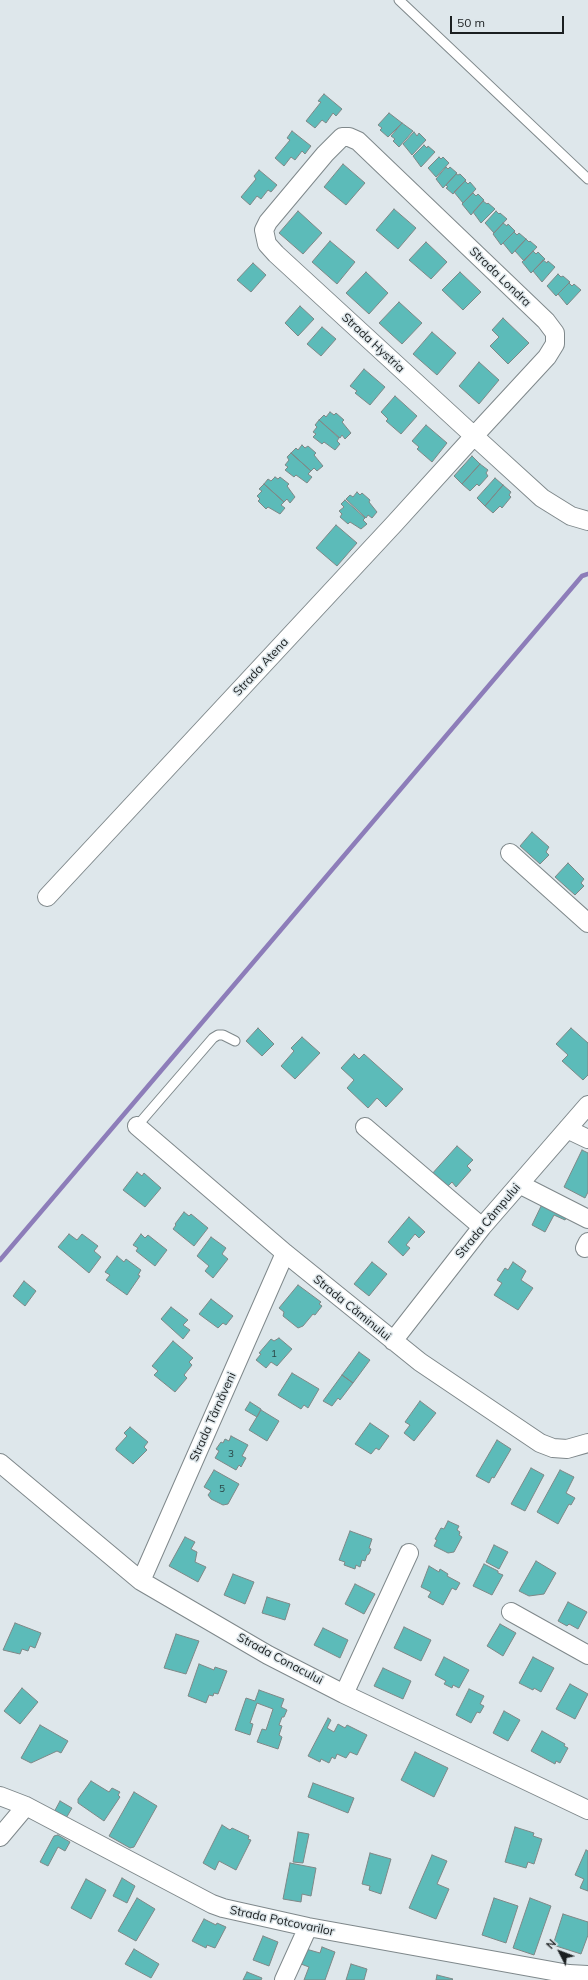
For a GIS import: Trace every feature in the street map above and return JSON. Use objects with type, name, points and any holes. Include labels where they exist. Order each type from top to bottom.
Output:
[{"type":"street","name":"Strada Hystria","points":[[342,137],[325,154],[268,222],[264,230],[267,244],[542,498],[571,516],[588,521]]},
{"type":"street","name":"Strada Londra","points":[[342,137],[349,137],[358,141],[546,321],[555,333],[555,344],[547,357],[474,436]]},
{"type":"street","name":"Strada Atena","points":[[47,897],[474,436]]},
{"type":"street","points":[[510,853],[588,923]]},
{"type":"street","name":"Strada Câmpului","points":[[393,1341],[482,1227],[588,1105]]},
{"type":"street","name":"Strada Căminului","points":[[138,1126],[285,1253],[420,1362],[540,1443],[553,1448],[567,1450],[588,1443]]},
{"type":"street","points":[[364,1127],[482,1227]]},
{"type":"street","points":[[567,1129],[588,1139]]},
{"type":"street","points":[[519,1184],[588,1219]]},
{"type":"street","name":"Strada Târnăveni","points":[[141,1581],[285,1253]]},
{"type":"street","name":"Strada Conacului","points":[[0,1463],[141,1581],[268,1655],[344,1694],[588,1810]]},
{"type":"street","points":[[344,1694],[410,1553]]},
{"type":"street","points":[[510,1612],[588,1655]]},
{"type":"street","name":"Strada Potcovarilor","points":[[0,1796],[26,1806],[212,1904],[239,1912],[308,1927],[569,1974],[588,1975]]},
{"type":"street","points":[[0,1837],[26,1806]]},
{"type":"street","points":[[284,1980],[308,1927]]},
{"type":"lane","points":[[399,0],[588,179]]},
{"type":"lane","points":[[138,1126],[213,1038],[218,1035],[224,1035],[235,1041]]},
{"type":"building","points":[[324,94],[342,109],[336,116],[333,113],[326,123],[322,120],[315,128],[306,121],[321,102],[318,101]]},
{"type":"building","points":[[389,113],[402,123],[388,137],[380,130],[382,128],[378,125]]},
{"type":"building","points":[[402,123],[413,131],[399,147],[393,141],[395,139],[391,136]]},
{"type":"building","points":[[292,131],[311,146],[305,154],[302,151],[295,160],[291,157],[284,166],[275,158],[290,140],[287,138]]},
{"type":"building","points":[[414,132],[417,136],[419,133],[426,140],[412,155],[403,144]]},
{"type":"building","points":[[424,145],[427,148],[428,146],[435,152],[421,167],[413,156]]},
{"type":"building","points":[[439,157],[441,159],[443,157],[449,163],[436,177],[428,168]]},
{"type":"building","points":[[343,164],[365,183],[346,205],[324,187]]},
{"type":"building","points":[[446,167],[448,169],[450,167],[457,173],[443,188],[436,179]]},
{"type":"building","points":[[259,170],[277,185],[271,192],[268,190],[261,199],[257,196],[250,205],[241,197],[256,179],[254,176]]},
{"type":"building","points":[[456,174],[460,174],[466,180],[453,194],[446,188],[448,187],[446,185]]},
{"type":"building","points":[[465,181],[468,184],[470,182],[476,189],[463,203],[454,192]]},
{"type":"building","points":[[473,193],[476,196],[478,194],[484,200],[471,215],[462,204]]},
{"type":"building","points":[[483,201],[495,209],[481,223],[473,212]]},
{"type":"building","points":[[394,209],[416,228],[398,249],[376,230]]},
{"type":"building","points":[[298,211],[322,233],[303,254],[279,233]]},
{"type":"building","points":[[496,211],[507,219],[494,233],[485,223]]},
{"type":"building","points":[[503,223],[507,226],[508,224],[515,231],[501,245],[493,234]]},
{"type":"building","points":[[514,232],[517,235],[519,233],[526,239],[512,254],[503,243]]},
{"type":"building","points":[[526,239],[537,247],[524,261],[515,251]]},
{"type":"building","points":[[330,241],[355,262],[337,284],[312,262]]},
{"type":"building","points":[[426,242],[447,262],[431,279],[409,260]]},
{"type":"building","points":[[533,251],[536,254],[538,252],[545,259],[531,273],[522,262]]},
{"type":"building","points":[[543,260],[547,263],[548,261],[555,267],[542,282],[533,271]]},
{"type":"building","points":[[253,263],[266,275],[251,292],[237,280]]},
{"type":"building","points":[[366,272],[388,293],[369,314],[346,293]]},
{"type":"building","points":[[460,272],[481,292],[463,310],[442,290]]},
{"type":"building","points":[[558,274],[570,282],[556,296],[547,286]]},
{"type":"building","points":[[569,283],[572,286],[574,284],[581,290],[567,305],[558,294]]},
{"type":"building","points":[[399,302],[422,323],[402,344],[379,323]]},
{"type":"building","points":[[300,306],[314,319],[298,336],[285,323]]},
{"type":"building","points":[[503,318],[529,343],[508,364],[490,346],[499,337],[492,330]]},
{"type":"building","points":[[322,327],[336,339],[321,356],[307,344]]},
{"type":"building","points":[[432,332],[456,353],[437,375],[413,354]]},
{"type":"building","points":[[479,362],[499,380],[479,404],[459,386]]},
{"type":"building","points":[[364,369],[385,387],[370,405],[355,393],[357,391],[350,386]]},
{"type":"building","points":[[395,396],[417,416],[401,434],[386,421],[388,419],[381,412]]},
{"type":"building","points":[[330,412],[334,415],[336,413],[344,420],[342,422],[351,433],[345,439],[342,435],[340,438],[319,420],[324,415],[326,417]]},
{"type":"building","points":[[319,420],[339,438],[337,441],[340,444],[335,450],[324,442],[322,444],[313,437],[316,434],[313,432],[317,427],[315,425]]},
{"type":"building","points":[[426,425],[447,443],[432,462],[417,449],[419,447],[412,441]]},
{"type":"building","points":[[302,445],[305,448],[308,446],[316,453],[314,455],[323,466],[317,471],[314,468],[311,471],[291,453],[296,448],[298,450]]},
{"type":"building","points":[[291,453],[311,471],[308,474],[312,477],[307,483],[296,475],[294,477],[285,470],[288,467],[285,465],[289,460],[287,457]]},
{"type":"building","points":[[472,456],[480,464],[462,484],[454,476]]},
{"type":"building","points":[[480,464],[488,470],[486,473],[488,476],[479,486],[477,484],[470,491],[462,484]]},
{"type":"building","points":[[275,477],[278,479],[280,477],[289,484],[287,486],[295,497],[290,503],[287,499],[284,502],[264,484],[268,479],[271,481]]},
{"type":"building","points":[[495,478],[503,485],[485,506],[477,498]]},
{"type":"building","points":[[264,484],[284,502],[281,505],[285,508],[280,514],[268,507],[266,509],[258,501],[260,499],[257,496],[262,491],[259,489]]},
{"type":"building","points":[[503,485],[511,492],[509,495],[511,497],[502,508],[500,506],[493,513],[485,506]]},
{"type":"building","points":[[357,492],[360,495],[362,493],[370,500],[369,502],[377,512],[372,518],[368,515],[366,518],[346,499],[350,495],[353,497]]},
{"type":"building","points":[[345,500],[365,518],[363,520],[367,524],[361,529],[350,522],[348,524],[340,517],[342,514],[339,511],[344,507],[341,504]]},
{"type":"building","points":[[336,525],[357,543],[337,566],[316,548]]},
{"type":"building","points":[[532,832],[549,847],[546,852],[549,855],[540,864],[520,846]]},
{"type":"building","points":[[568,863],[584,879],[581,883],[584,886],[575,895],[555,877]]},
{"type":"building","points":[[258,1028],[274,1044],[262,1056],[246,1041]]},
{"type":"building","points":[[571,1028],[588,1043],[588,1075],[583,1080],[562,1061],[568,1055],[556,1044]]},
{"type":"building","points":[[302,1037],[320,1053],[295,1079],[281,1066],[294,1051],[291,1048]]},
{"type":"building","points":[[354,1054],[359,1059],[364,1054],[403,1089],[386,1107],[377,1098],[368,1108],[347,1088],[354,1080],[341,1068]]},
{"type":"building","points":[[457,1146],[473,1160],[467,1166],[471,1170],[456,1187],[452,1182],[446,1188],[431,1175]]},
{"type":"building","points":[[582,1150],[588,1153],[588,1192],[585,1198],[564,1187]]},
{"type":"building","points":[[137,1172],[142,1176],[144,1173],[161,1188],[145,1207],[123,1190]]},
{"type":"building","points":[[544,1200],[569,1213],[565,1220],[554,1215],[545,1232],[532,1225]]},
{"type":"building","points":[[184,1212],[189,1216],[191,1214],[208,1228],[194,1246],[173,1229]]},
{"type":"building","points":[[409,1217],[425,1232],[419,1238],[415,1234],[406,1245],[410,1248],[403,1256],[388,1242]]},
{"type":"building","points":[[69,1234],[77,1240],[82,1234],[98,1246],[94,1251],[101,1257],[89,1273],[58,1247]]},
{"type":"building","points":[[141,1234],[145,1238],[148,1235],[167,1250],[155,1266],[136,1251],[138,1248],[133,1245]]},
{"type":"building","points":[[211,1237],[226,1248],[222,1254],[228,1259],[213,1278],[205,1271],[209,1266],[197,1256]]},
{"type":"building","points":[[117,1256],[124,1262],[126,1259],[141,1270],[138,1275],[140,1276],[127,1295],[106,1280],[110,1275],[105,1272]]},
{"type":"building","points":[[372,1262],[387,1274],[369,1296],[354,1284]]},
{"type":"building","points":[[513,1262],[526,1271],[521,1280],[533,1288],[518,1310],[494,1295],[502,1283],[497,1280],[505,1268],[508,1270]]},
{"type":"building","points":[[24,1281],[36,1291],[25,1306],[13,1296]]},
{"type":"building","points":[[298,1285],[321,1302],[319,1304],[322,1306],[303,1326],[298,1328],[283,1316],[284,1312],[279,1308]]},
{"type":"building","points":[[211,1299],[233,1316],[226,1325],[223,1323],[218,1328],[199,1314]]},
{"type":"building","points":[[171,1307],[188,1320],[183,1325],[190,1330],[183,1339],[161,1319]]},
{"type":"building","points":[[279,1338],[292,1349],[277,1366],[271,1362],[266,1368],[256,1360],[261,1354],[259,1353],[271,1339],[274,1341]]},
{"type":"building","points":[[173,1341],[193,1358],[189,1362],[192,1365],[184,1375],[187,1378],[175,1392],[154,1375],[158,1371],[152,1366]]},
{"type":"building","points":[[359,1352],[370,1360],[353,1383],[342,1375]]},
{"type":"building","points":[[292,1373],[319,1389],[308,1408],[304,1405],[301,1409],[278,1395]]},
{"type":"building","points":[[342,1375],[353,1383],[340,1400],[338,1398],[332,1406],[323,1401]]},
{"type":"building","points":[[420,1401],[436,1413],[414,1441],[404,1433],[410,1425],[405,1422]]},
{"type":"building","points":[[250,1402],[261,1409],[257,1417],[245,1410]]},
{"type":"building","points":[[261,1410],[279,1421],[267,1441],[249,1430]]},
{"type":"building","points":[[370,1423],[389,1436],[379,1450],[376,1448],[371,1454],[355,1444]]},
{"type":"building","points":[[130,1427],[148,1442],[144,1447],[147,1450],[133,1464],[116,1450],[116,1448],[127,1436],[124,1433]]},
{"type":"building","points":[[231,1436],[248,1445],[242,1456],[246,1458],[241,1467],[239,1465],[236,1470],[215,1458],[219,1451],[216,1449],[221,1442],[223,1443],[225,1439],[229,1441]]},
{"type":"building","points":[[497,1440],[511,1449],[494,1478],[492,1477],[489,1483],[476,1476]]},
{"type":"building","points":[[531,1468],[544,1475],[525,1511],[511,1504]]},
{"type":"building","points":[[214,1470],[239,1484],[228,1504],[223,1505],[211,1499],[208,1495],[211,1491],[204,1487]]},
{"type":"building","points":[[560,1470],[574,1477],[566,1493],[575,1498],[571,1505],[569,1504],[558,1524],[537,1512]]},
{"type":"building","points":[[448,1521],[459,1526],[457,1530],[460,1532],[459,1535],[462,1537],[454,1552],[448,1553],[434,1546],[437,1540],[435,1539],[441,1528],[444,1529]]},
{"type":"building","points":[[350,1531],[372,1539],[369,1554],[367,1555],[365,1561],[362,1560],[360,1567],[356,1565],[355,1569],[344,1565],[345,1562],[339,1560]]},
{"type":"building","points":[[185,1537],[195,1542],[191,1549],[197,1552],[195,1562],[206,1567],[198,1582],[169,1566]]},
{"type":"building","points":[[494,1545],[508,1552],[499,1569],[486,1562]]},
{"type":"building","points":[[536,1561],[556,1573],[544,1594],[529,1596],[519,1591]]},
{"type":"building","points":[[484,1564],[503,1575],[492,1595],[473,1586]]},
{"type":"building","points":[[429,1566],[439,1572],[440,1569],[448,1574],[447,1576],[460,1583],[456,1590],[452,1588],[443,1605],[428,1597],[431,1592],[421,1587]]},
{"type":"building","points":[[233,1574],[254,1582],[245,1604],[224,1595]]},
{"type":"building","points":[[355,1584],[375,1594],[364,1614],[345,1604]]},
{"type":"building","points":[[267,1597],[290,1604],[285,1620],[262,1613]]},
{"type":"building","points":[[568,1602],[587,1612],[578,1629],[569,1624],[567,1626],[558,1621]]},
{"type":"building","points":[[15,1623],[41,1633],[35,1648],[30,1646],[28,1651],[22,1649],[20,1654],[3,1650]]},
{"type":"building","points":[[500,1624],[516,1633],[503,1656],[487,1646]]},
{"type":"building","points":[[404,1627],[431,1640],[421,1661],[394,1648]]},
{"type":"building","points":[[323,1628],[348,1640],[340,1658],[314,1645]]},
{"type":"building","points":[[176,1634],[199,1641],[186,1674],[164,1668]]},
{"type":"building","points":[[444,1657],[469,1670],[459,1688],[453,1685],[452,1688],[444,1684],[446,1681],[435,1675]]},
{"type":"building","points":[[533,1657],[554,1668],[541,1692],[519,1683]]},
{"type":"building","points":[[199,1664],[214,1670],[215,1667],[227,1671],[218,1694],[214,1693],[213,1696],[209,1695],[206,1703],[188,1696]]},
{"type":"building","points":[[383,1668],[411,1681],[403,1699],[374,1686]]},
{"type":"building","points":[[570,1684],[588,1694],[575,1719],[556,1709]]},
{"type":"building","points":[[22,1688],[38,1702],[20,1724],[4,1711]]},
{"type":"building","points":[[469,1689],[484,1696],[480,1704],[484,1706],[480,1713],[477,1712],[471,1723],[456,1715]]},
{"type":"building","points":[[259,1690],[284,1699],[281,1707],[287,1710],[279,1725],[282,1726],[279,1735],[282,1737],[278,1749],[257,1742],[262,1729],[266,1730],[273,1709],[257,1703],[250,1723],[253,1724],[250,1735],[235,1730],[246,1698],[255,1701]]},
{"type":"building","points":[[504,1711],[520,1720],[508,1741],[493,1733]]},
{"type":"building","points":[[328,1718],[331,1720],[327,1728],[334,1732],[338,1724],[345,1728],[347,1725],[367,1735],[357,1755],[350,1752],[346,1758],[337,1754],[335,1759],[332,1757],[329,1763],[321,1759],[320,1762],[308,1756]]},
{"type":"building","points":[[40,1725],[68,1741],[61,1753],[57,1751],[31,1763],[21,1758]]},
{"type":"building","points":[[542,1731],[565,1744],[564,1746],[568,1748],[560,1763],[556,1761],[555,1764],[531,1751]]},
{"type":"building","points":[[415,1752],[448,1768],[434,1797],[401,1780]]},
{"type":"building","points":[[91,1781],[109,1792],[112,1788],[120,1792],[118,1795],[120,1797],[104,1821],[78,1803],[78,1799]]},
{"type":"building","points":[[313,1783],[354,1798],[348,1813],[308,1797]]},
{"type":"building","points":[[134,1792],[157,1806],[134,1847],[130,1848],[109,1836]]},
{"type":"building","points":[[60,1801],[72,1808],[65,1820],[53,1814]]},
{"type":"building","points":[[222,1825],[230,1830],[232,1828],[249,1836],[248,1839],[251,1840],[236,1870],[219,1861],[215,1870],[203,1863]]},
{"type":"building","points":[[515,1827],[534,1833],[533,1836],[542,1839],[534,1864],[528,1862],[526,1868],[505,1862]]},
{"type":"building","points":[[298,1832],[309,1834],[303,1863],[293,1862]]},
{"type":"building","points":[[58,1835],[70,1842],[65,1851],[58,1847],[48,1866],[40,1862],[54,1836]]},
{"type":"building","points":[[586,1850],[588,1851],[588,1891],[580,1888],[584,1879],[575,1875]]},
{"type":"building","points":[[370,1853],[391,1859],[381,1894],[369,1890],[370,1886],[362,1884]]},
{"type":"building","points":[[432,1855],[447,1861],[437,1884],[449,1889],[436,1919],[409,1908]]},
{"type":"building","points":[[290,1863],[316,1868],[311,1896],[302,1894],[301,1902],[283,1899]]},
{"type":"building","points":[[122,1878],[135,1886],[127,1903],[113,1896]]},
{"type":"building","points":[[86,1879],[106,1890],[91,1919],[71,1908]]},
{"type":"building","points":[[137,1898],[155,1909],[136,1941],[118,1931]]},
{"type":"building","points":[[494,1898],[518,1906],[506,1943],[482,1935]]},
{"type":"building","points":[[530,1898],[551,1906],[534,1955],[513,1948]]},
{"type":"building","points":[[563,1914],[588,1922],[588,1935],[581,1954],[553,1945]]},
{"type":"building","points":[[204,1919],[216,1925],[217,1923],[226,1927],[215,1948],[207,1945],[206,1948],[192,1941]]},
{"type":"building","points":[[263,1936],[278,1942],[269,1966],[253,1960]]},
{"type":"building","points":[[322,1947],[335,1952],[325,1980],[304,1980],[309,1967],[301,1964],[306,1949],[320,1953]]},
{"type":"building","points":[[134,1949],[159,1964],[151,1978],[125,1964]]},
{"type":"building","points":[[351,1964],[367,1969],[364,1980],[346,1980]]},
{"type":"building","points":[[247,1972],[262,1978],[261,1980],[243,1980]]},
{"type":"building","points":[[437,1975],[453,1979],[436,1980]]},
{"type":"waterway","points":[[0,1260],[582,576],[588,574]]}]
